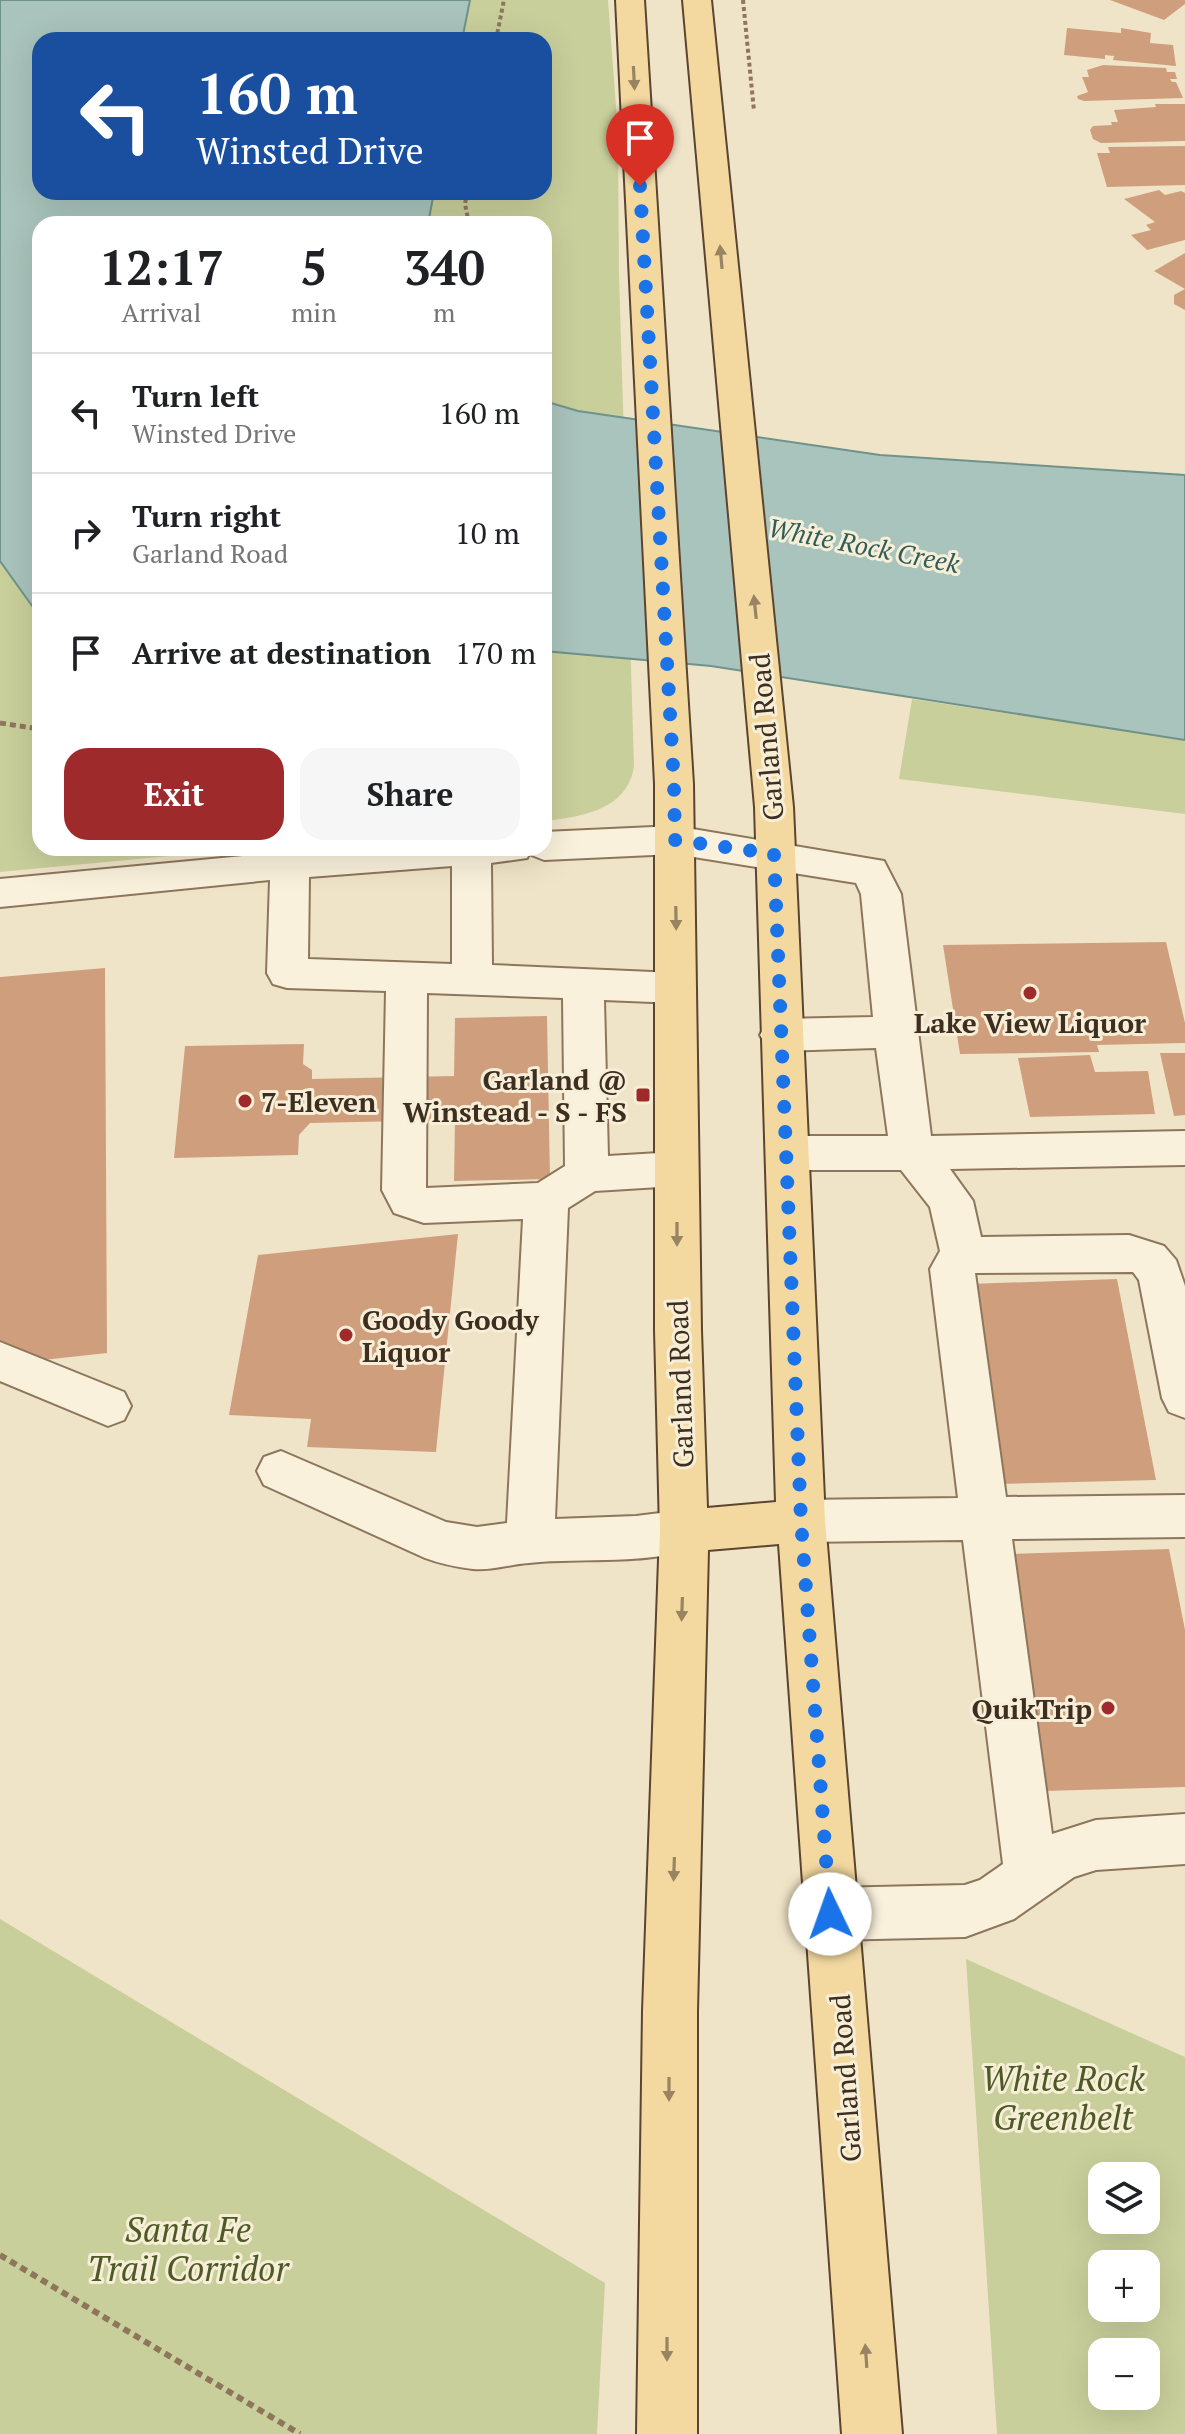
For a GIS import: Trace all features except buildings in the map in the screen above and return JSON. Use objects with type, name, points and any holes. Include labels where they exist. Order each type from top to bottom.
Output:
[{"type":"main road","name":"Garland Road","points":[[630,0],[675,840],[676,1169],[684,1531],[670,2011],[667,2427]]},
{"type":"main road","name":"Garland Road","points":[[697,0],[774,807],[801,1521],[830,1914],[842,2017],[872,2434]]},
{"type":"main road","points":[[705,84],[719,0]]},
{"type":"main road","points":[[684,1531],[801,1521]]},
{"type":"street","points":[[552,846],[675,840],[870,871],[881,894],[895,1032],[912,1153],[951,1201],[963,1255]]},
{"type":"street","points":[[0,893],[406,856]]},
{"type":"street","points":[[471,856],[472,979]]},
{"type":"street","points":[[290,865],[287,973],[676,988]]},
{"type":"street","points":[[407,977],[404,1190],[409,1201],[424,1206],[546,1200],[587,1174],[676,1169]]},
{"type":"street","points":[[583,986],[587,1174]]},
{"type":"street","points":[[781,1035],[895,1032]]},
{"type":"street","points":[[788,1153],[1185,1148]]},
{"type":"street","points":[[530,1541],[546,1200]]},
{"type":"street","points":[[963,1255],[1129,1253],[1148,1259],[1160,1273],[1185,1398]]},
{"type":"street","points":[[963,1255],[952,1269],[987,1518],[1031,1874]]},
{"type":"street","points":[[0,1361],[108,1406]]},
{"type":"street","points":[[281,1471],[442,1543],[477,1548],[530,1541],[636,1537],[684,1531]]},
{"type":"street","points":[[801,1521],[1185,1516]]},
{"type":"street","points":[[830,1914],[965,1911],[995,1901],[1060,1856],[1096,1845],[1185,1839]]},
{"type":"path","points":[[498,32],[504,0]]},
{"type":"path","points":[[0,725],[32,728]]},
{"type":"path","points":[[0,2255],[300,2434]]},
{"type":"green space","points":[[0,0],[608,0],[618,133],[619,274],[634,766],[623,793],[601,808],[552,820],[552,216],[32,216],[32,856],[169,856],[0,872]]},
{"type":"green space","points":[[912,699],[1185,740],[1185,814],[899,779]]},
{"type":"green space","name":"Santa Fe Trail Corridor","points":[[0,1919],[605,2283],[597,2434],[0,2434]]},
{"type":"green space","name":"White Rock Greenbelt","points":[[966,1959],[1185,2057],[1185,2434],[997,2434]]},
{"type":"water","points":[[0,0],[470,0],[464,32],[32,32],[32,200],[432,200],[430,216],[32,216],[32,606],[0,561]]},
{"type":"water","name":"White Rock Creek","points":[[552,403],[578,411],[880,455],[1185,475],[1185,740],[711,666],[552,652]]},
{"type":"place","name":"Lake View Liquor","points":[[1030,993]]},
{"type":"place","name":"Garland @ Winstead - S - FS","points":[[643,1095]]},
{"type":"place","name":"7-Eleven","points":[[245,1101]]},
{"type":"place","name":"Goody Goody Liquor","points":[[346,1335]]},
{"type":"place","name":"QuikTrip","points":[[1108,1708]]},
{"type":"route","points":[[640,186],[675,840],[774,854],[801,1521],[830,1914]]}]
